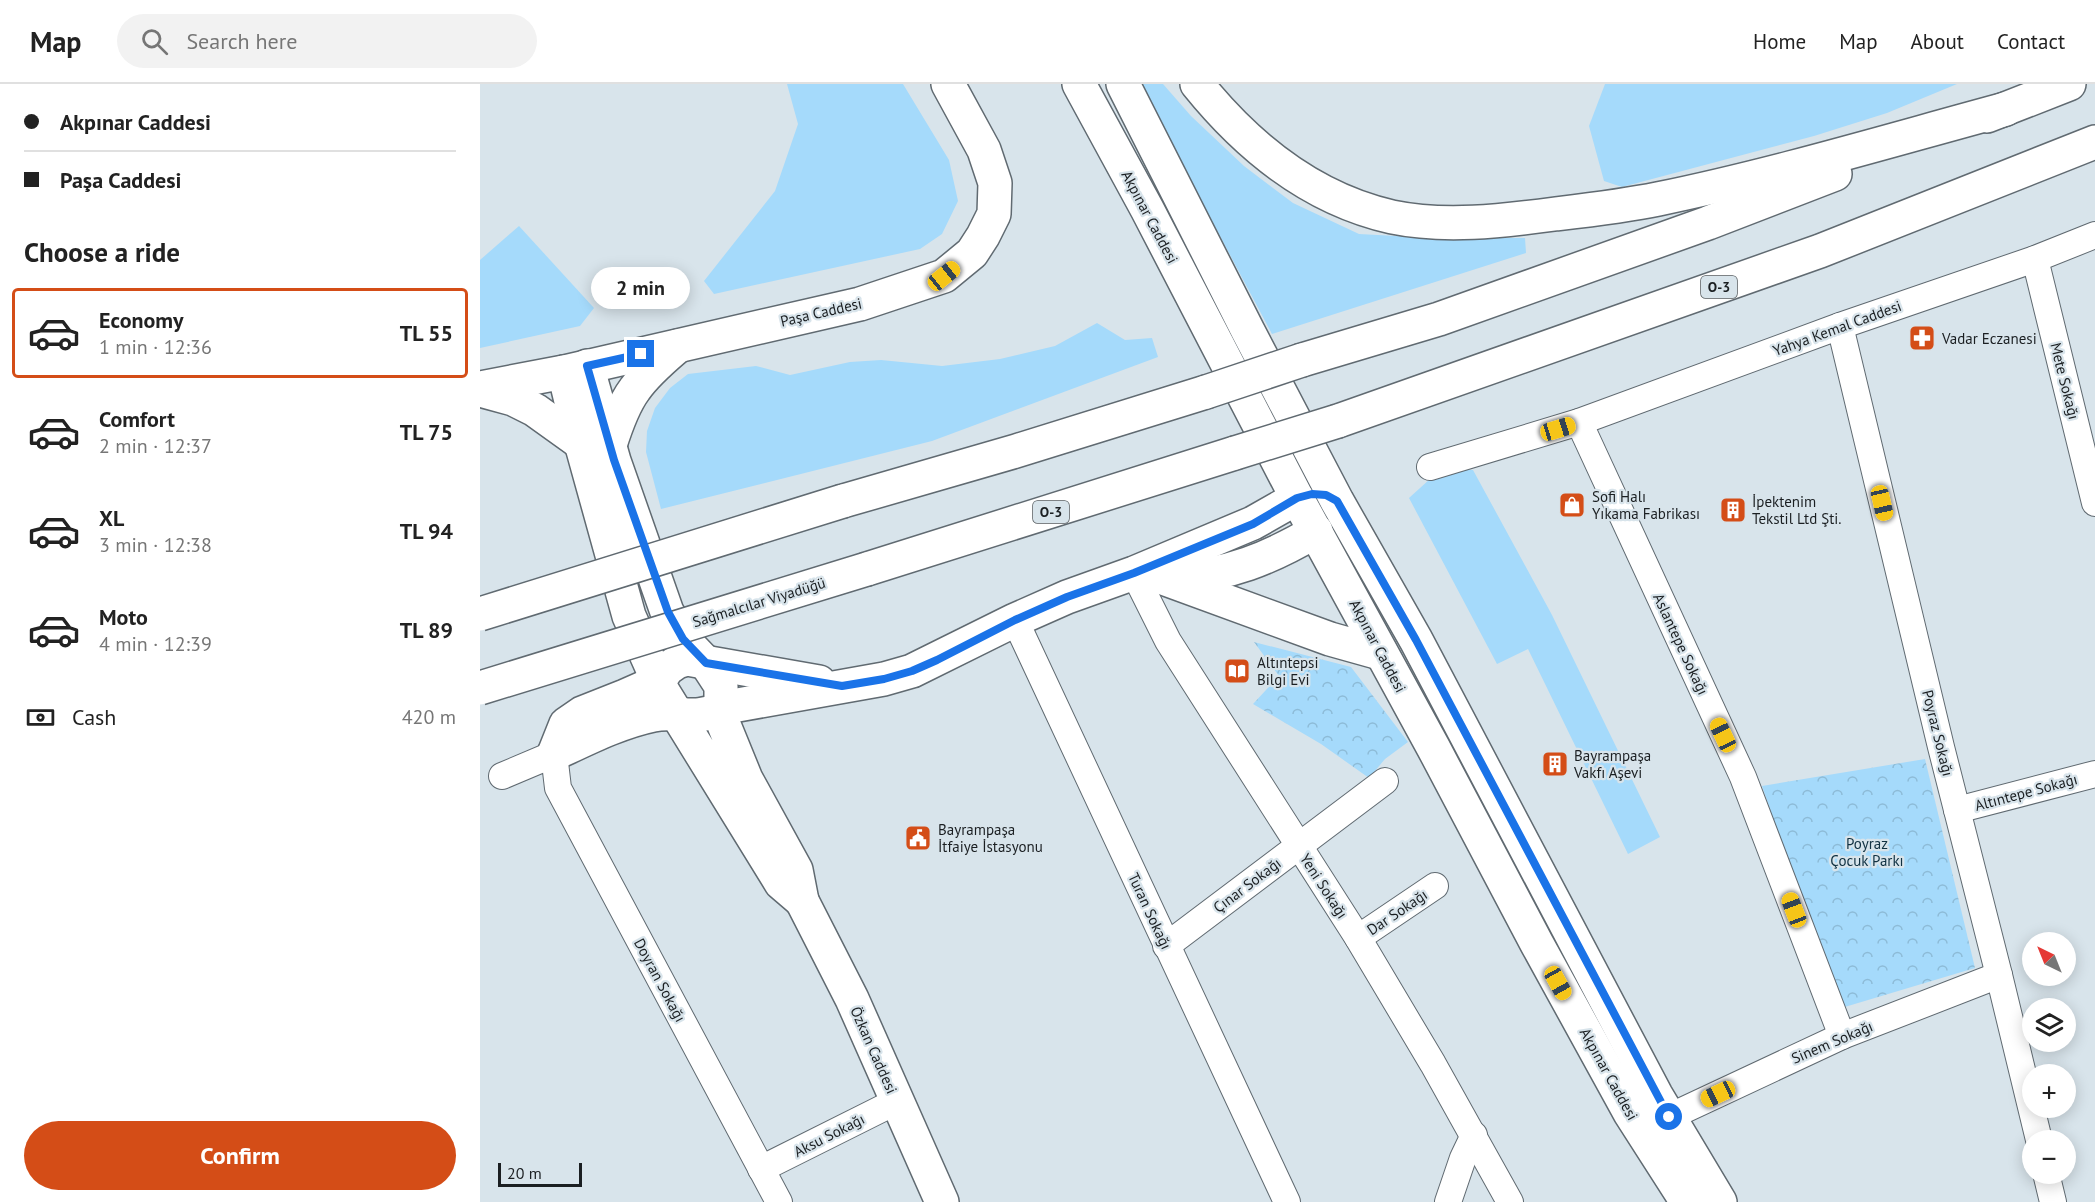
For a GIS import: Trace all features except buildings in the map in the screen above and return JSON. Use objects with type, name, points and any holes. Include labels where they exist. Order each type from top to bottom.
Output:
[{"type":"main road","name":"Paşa Caddesi","points":[[480,389],[860,304],[944,276],[972,253],[983,236],[994,214],[995,183],[984,150],[948,84]]},
{"type":"main road","name":"Akpınar Caddesi","points":[[1079,84],[1147,209],[1297,498],[1621,1097],[1687,1202]]},
{"type":"main road","name":"Akpınar Caddesi","points":[[1123,84],[1337,501],[1416,640],[1669,1117],[1720,1202]]},
{"type":"main road","points":[[1197,84],[1221,113],[1261,151],[1321,191],[1356,206],[1392,217],[1432,222],[1501,220],[1657,199],[1758,176],[2006,109]]},
{"type":"main road","points":[[480,614],[843,501],[1016,452],[1302,360],[1439,319],[1697,227],[2069,84]]},
{"type":"main road","name":"Sağmalcılar Viyadüğü","points":[[480,688],[1338,421],[1820,251],[2095,142]]},
{"type":"main road","points":[[595,444],[620,417],[633,390],[678,346]]},
{"type":"main road","points":[[575,369],[595,444]]},
{"type":"main road","points":[[480,389],[513,399],[595,444]]},
{"type":"main road","name":"Özkan Caddesi","points":[[595,444],[668,612],[683,639],[706,663],[721,686],[724,725],[746,779],[795,870],[802,901],[852,999],[942,1202]]},
{"type":"main road","name":"Özkan Caddesi","points":[[595,444],[629,616],[658,681],[781,883],[802,901]]},
{"type":"main road","points":[[554,754],[628,722],[654,715],[678,713],[699,716],[721,708],[884,679],[912,671],[1067,597],[1148,575],[1253,524],[1297,498],[1312,494],[1326,495],[1337,501],[1325,524],[1265,559],[1224,572],[1198,577],[1148,575]]},
{"type":"main road","points":[[1148,575],[1330,639],[1380,653]]},
{"type":"main road","points":[[554,754],[566,723],[582,713],[658,681],[667,669],[687,659],[842,686]]},
{"type":"street","name":"Yahya Kemal Caddesi","points":[[1430,467],[1579,422],[1840,326],[2035,259],[2095,235]]},
{"type":"street","name":"Mete Sokağı","points":[[2035,259],[2095,504]]},
{"type":"street","name":"Poyraz Sokağı","points":[[1840,326],[2037,1130]]},
{"type":"street","name":"Aslantepe Sokağı","points":[[1579,422],[1743,777],[1842,1036]]},
{"type":"street","name":"Yeni Sokağı","points":[[1148,575],[1168,640],[1358,938],[1474,1135],[1510,1202]]},
{"type":"street","name":"Turan Sokağı","points":[[1015,620],[1287,1202]]},
{"type":"street","points":[[502,776],[554,754]]},
{"type":"street","name":"Doyran Sokağı","points":[[554,754],[558,788],[779,1202]]},
{"type":"street","name":"Altıntepe Sokağı","points":[[1957,810],[2095,774]]},
{"type":"street","name":"Çınar Sokağı","points":[[1166,946],[1385,781]]},
{"type":"street","name":"Dar Sokağı","points":[[1358,938],[1435,886]]},
{"type":"street","name":"Sinem Sokağı","points":[[1669,1117],[1842,1036],[1999,975]]},
{"type":"street","name":"Aksu Sokağı","points":[[761,1169],[897,1101]]},
{"type":"street","points":[[1448,1202],[1463,1158],[1474,1135]]},
{"type":"street","points":[[2049,1184],[2053,1202]]},
{"type":"green space","points":[[787,84],[903,84],[949,160],[958,201],[942,234],[920,249],[714,294],[704,281],[775,191],[798,124]]},
{"type":"green space","points":[[1139,84],[1163,84],[1191,116],[1244,166],[1293,203],[1359,234],[1433,238],[1525,238],[1526,253],[1272,334]]},
{"type":"green space","points":[[1605,84],[1957,84],[1887,113],[1814,136],[1622,187],[1604,181],[1589,126]]},
{"type":"green space","points":[[519,226],[594,308],[580,326],[480,348],[480,260]]},
{"type":"green space","points":[[1097,323],[1125,340],[1152,338],[1158,357],[932,441],[661,509],[646,452],[647,431],[655,408],[670,388],[688,374],[756,366],[790,375],[850,362],[881,360],[942,366],[1000,359],[1055,346]]},
{"type":"green space","points":[[1441,469],[1473,470],[1552,615],[1660,837],[1628,854],[1528,649],[1497,664],[1409,498]]},
{"type":"green space","points":[[1254,642],[1351,667],[1408,742],[1385,759],[1369,778],[1321,744],[1253,704],[1279,676]]},
{"type":"green space","name":"Poyraz Çocuk Parkı","points":[[1925,759],[1975,968],[1838,1009],[1762,786]]},
{"type":"place","name":"Vadar Eczanesi","points":[[1922,338]]},
{"type":"place","name":"Sofi Halı Yıkama Fabrikası","points":[[1572,505]]},
{"type":"place","name":"İpektenim Tekstil Ltd Şti.","points":[[1733,510]]},
{"type":"place","name":"Altıntepsi Bilgi Evi","points":[[1237,671]]},
{"type":"place","name":"Bayrampaşa Vakfı Aşevi","points":[[1555,764]]},
{"type":"place","name":"Bayrampaşa İtfaiye İstasyonu","points":[[918,838]]},
{"type":"route","points":[[641,354],[587,366],[614,460],[668,612],[683,639],[706,663],[842,686],[884,679],[912,671],[937,660],[1015,620],[1067,597],[1134,573],[1253,524],[1297,498],[1312,494],[1326,495],[1337,501],[1416,640],[1669,1117]]}]
